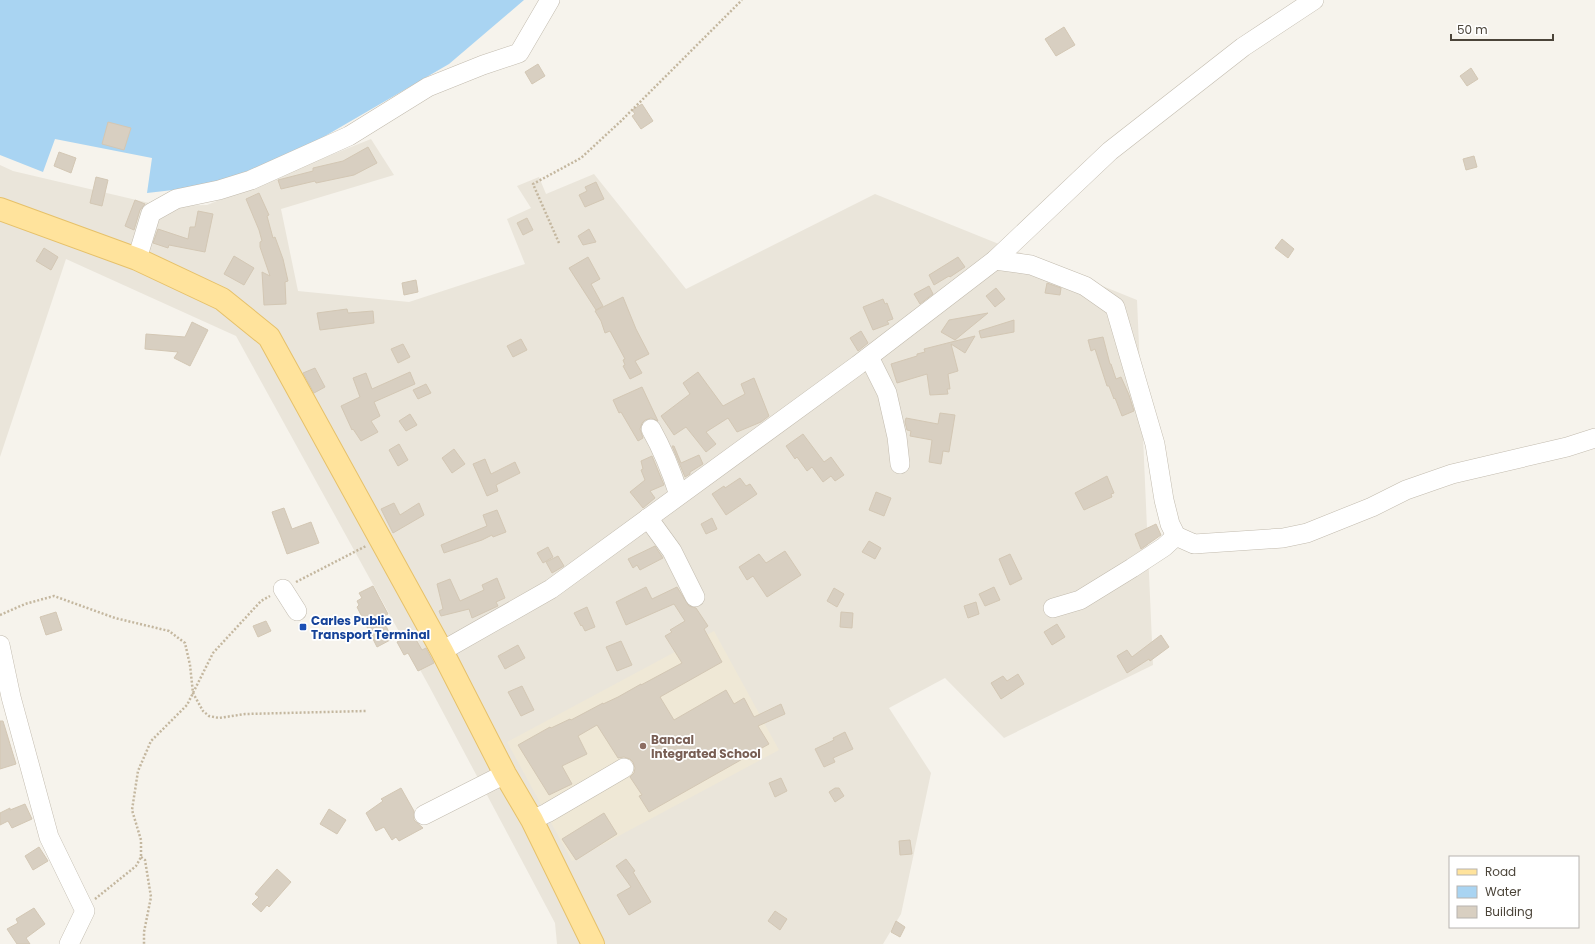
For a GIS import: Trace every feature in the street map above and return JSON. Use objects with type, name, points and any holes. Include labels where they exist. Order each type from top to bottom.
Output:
[{"type":"main road","points":[[0,209],[137,259],[222,299],[269,336],[442,651],[505,774],[532,820],[593,944]]},
{"type":"street","points":[[137,259],[151,213],[176,199],[219,190],[251,180],[349,136],[428,87],[483,65],[519,53],[550,0]]},
{"type":"street","points":[[442,651],[551,589],[869,357],[995,260],[1110,151],[1243,47],[1314,0]]},
{"type":"street","points":[[995,260],[1031,265],[1085,286],[1115,307],[1155,444],[1164,500],[1170,524],[1176,536],[1194,544],[1283,538],[1307,533],[1372,507],[1406,490],[1452,474],[1567,447],[1595,438]]},
{"type":"street","points":[[869,357],[887,393],[897,437],[900,464]]},
{"type":"street","points":[[650,429],[664,453],[671,469],[678,496]]},
{"type":"street","points":[[648,518],[672,551],[695,597]]},
{"type":"street","points":[[1053,608],[1080,600],[1164,547],[1176,536]]},
{"type":"street","points":[[283,589],[297,611]]},
{"type":"street","points":[[0,645],[11,697],[49,836],[85,911],[69,944]]},
{"type":"street","points":[[532,820],[547,813],[624,768]]},
{"type":"street","points":[[424,815],[505,774]]},
{"type":"path","points":[[559,243],[533,184],[581,158],[637,105],[742,0]]},
{"type":"path","points":[[85,911],[93,900],[136,866],[141,857],[141,840],[132,810],[138,770],[151,741],[187,705],[213,653],[261,601],[380,538]]},
{"type":"path","points":[[0,615],[25,604],[54,596],[116,618],[169,631],[185,643],[190,665],[193,693],[203,711],[209,716],[219,718],[245,714],[366,711]]},
{"type":"path","points":[[141,857],[145,860],[151,897],[144,932],[144,944]]},
{"type":"shaded area","points":[[371,139],[394,175],[281,209],[298,291],[409,302],[525,264],[507,219],[531,208],[517,186],[539,177],[546,194],[594,174],[686,289],[875,194],[1137,300],[1153,665],[1004,738],[945,678],[889,708],[931,773],[901,914],[883,944],[557,944],[555,923],[429,686],[236,336],[66,259],[0,457],[0,165],[13,171],[162,206],[207,205]]},
{"type":"shaded area","name":"Bancal Integrated School","points":[[714,631],[779,750],[572,861],[507,742]]},
{"type":"water","points":[[0,0],[524,0],[449,64],[289,157],[217,185],[147,193],[152,158],[55,139],[43,172],[0,155]]},
{"type":"building","points":[[1064,27],[1075,45],[1056,56],[1045,39]]},
{"type":"building","points":[[538,64],[545,76],[532,84],[525,72]]},
{"type":"building","points":[[1471,68],[1478,79],[1467,86],[1460,76]]},
{"type":"building","points":[[642,104],[653,121],[641,129],[632,116],[635,114],[632,110]]},
{"type":"building","points":[[108,122],[131,128],[124,150],[102,144]]},
{"type":"building","points":[[368,147],[377,163],[354,175],[316,183],[315,181],[281,189],[278,180],[313,171],[313,168],[343,161]]},
{"type":"building","points":[[59,152],[76,158],[71,173],[54,166]]},
{"type":"building","points":[[1474,156],[1477,167],[1466,170],[1463,159]]},
{"type":"building","points":[[96,177],[108,180],[102,206],[90,203]]},
{"type":"building","points":[[596,182],[604,199],[585,207],[579,195],[587,191],[585,187]]},
{"type":"building","points":[[259,193],[269,215],[267,216],[273,238],[275,237],[283,259],[288,281],[285,282],[286,304],[264,305],[262,272],[270,276],[260,247],[260,242],[262,241],[259,230],[246,199]]},
{"type":"building","points":[[135,200],[145,204],[140,210],[134,230],[125,226]]},
{"type":"building","points":[[198,211],[213,214],[205,252],[169,245],[168,248],[153,243],[158,229],[188,239],[190,227],[195,227]]},
{"type":"building","points":[[527,218],[533,230],[523,235],[517,223]]},
{"type":"building","points":[[589,229],[596,242],[583,245],[578,236]]},
{"type":"building","points":[[1282,239],[1294,249],[1288,258],[1275,248]]},
{"type":"building","points":[[44,248],[58,257],[51,270],[36,261]]},
{"type":"building","points":[[234,256],[254,268],[244,285],[224,274]]},
{"type":"building","points":[[588,257],[600,279],[591,284],[603,306],[596,310],[569,268]]},
{"type":"building","points":[[958,257],[965,267],[934,285],[929,275]]},
{"type":"building","points":[[416,280],[418,292],[404,295],[402,283]]},
{"type":"building","points":[[1047,283],[1061,288],[1060,295],[1045,293]]},
{"type":"building","points":[[929,286],[933,294],[920,304],[914,294]]},
{"type":"building","points":[[996,288],[1005,299],[995,307],[986,296]]},
{"type":"building","points":[[623,297],[636,329],[649,354],[635,361],[642,373],[630,379],[623,366],[625,365],[623,360],[625,359],[610,331],[605,333],[601,321],[595,311]]},
{"type":"building","points":[[883,299],[885,304],[887,303],[893,319],[887,321],[889,324],[873,330],[863,307]]},
{"type":"building","points":[[347,309],[348,313],[373,311],[374,323],[320,330],[317,313]]},
{"type":"building","points":[[988,313],[955,340],[941,332],[949,320]]},
{"type":"building","points":[[1014,320],[1014,332],[981,338],[979,331]]},
{"type":"building","points":[[192,322],[208,330],[190,366],[174,358],[178,352],[145,349],[146,334],[185,337]]},
{"type":"building","points":[[861,331],[868,343],[858,351],[850,338]]},
{"type":"building","points":[[975,336],[965,353],[951,344],[958,371],[948,374],[950,389],[947,389],[948,394],[930,395],[927,374],[897,383],[891,364],[917,356],[917,354],[925,352],[924,349]]},
{"type":"building","points":[[1103,337],[1110,364],[1116,379],[1121,377],[1134,411],[1122,416],[1109,386],[1107,386],[1095,349],[1091,351],[1088,340]]},
{"type":"building","points":[[521,339],[527,350],[513,357],[507,346]]},
{"type":"building","points":[[403,344],[410,357],[398,363],[391,349]]},
{"type":"building","points":[[315,368],[325,387],[314,393],[303,373]]},
{"type":"building","points":[[410,372],[415,384],[374,402],[380,416],[371,421],[378,432],[361,441],[353,429],[352,430],[341,406],[360,397],[353,378],[366,373],[372,389]]},
{"type":"building","points":[[698,372],[723,406],[745,394],[741,384],[754,378],[769,416],[761,422],[737,432],[728,418],[706,432],[716,444],[706,452],[686,427],[674,435],[661,416],[690,394],[683,383]]},
{"type":"building","points":[[426,384],[431,393],[418,399],[413,390]]},
{"type":"building","points":[[642,387],[658,421],[651,418],[642,423],[640,429],[643,438],[638,441],[621,412],[619,413],[613,400]]},
{"type":"building","points":[[940,413],[955,415],[949,452],[943,451],[941,464],[929,462],[932,440],[910,436],[911,431],[907,430],[905,422],[906,418],[938,424]]},
{"type":"building","points":[[410,414],[417,425],[406,431],[399,421]]},
{"type":"building","points":[[803,434],[824,462],[831,457],[844,475],[835,481],[831,476],[823,482],[812,467],[807,471],[797,457],[795,459],[786,446]]},
{"type":"building","points":[[399,444],[408,460],[398,466],[389,450]]},
{"type":"building","points":[[672,446],[674,446],[681,463],[699,455],[703,464],[685,477]]},
{"type":"building","points":[[454,449],[465,464],[452,473],[442,458]]},
{"type":"building","points":[[652,456],[664,485],[650,491],[655,498],[643,508],[630,492],[645,480],[641,470],[643,469],[641,461]]},
{"type":"building","points":[[485,459],[491,474],[515,462],[520,473],[496,485],[498,491],[487,496],[473,464]]},
{"type":"building","points":[[1107,476],[1114,493],[1111,494],[1112,497],[1084,510],[1075,493]]},
{"type":"building","points":[[740,478],[746,486],[750,484],[757,494],[726,515],[712,494],[724,486],[725,488]]},
{"type":"building","points":[[876,492],[891,498],[884,516],[869,510]]},
{"type":"building","points":[[394,503],[400,515],[419,503],[424,515],[393,533],[381,509]]},
{"type":"building","points":[[284,508],[292,529],[311,522],[319,543],[287,554],[272,512]]},
{"type":"building","points":[[497,510],[506,532],[493,537],[492,535],[444,553],[441,545],[487,526],[483,515]]},
{"type":"building","points":[[712,518],[717,529],[706,534],[701,524]]},
{"type":"building","points":[[1156,524],[1161,535],[1141,549],[1135,534]]},
{"type":"building","points":[[869,541],[881,548],[875,559],[862,552]]},
{"type":"building","points":[[655,546],[663,558],[640,570],[637,565],[633,568],[628,559]]},
{"type":"building","points":[[548,547],[553,557],[543,563],[537,553]]},
{"type":"building","points":[[785,551],[801,575],[767,597],[753,576],[747,580],[739,567],[759,554],[766,563]]},
{"type":"building","points":[[1010,554],[1022,579],[1010,585],[999,559]]},
{"type":"building","points":[[558,556],[564,566],[552,573],[546,562]]},
{"type":"building","points":[[497,578],[505,598],[496,602],[498,606],[472,618],[469,609],[441,616],[439,611],[443,609],[437,584],[450,579],[460,601],[484,590],[482,585]]},
{"type":"building","points":[[373,586],[388,614],[382,617],[392,639],[377,647],[357,607],[359,605],[357,601],[362,598],[359,593]]},
{"type":"building","points":[[646,587],[652,599],[677,587],[689,606],[696,608],[708,626],[704,629],[722,662],[660,697],[674,720],[726,690],[734,704],[744,698],[754,717],[781,704],[785,714],[758,726],[769,744],[649,812],[639,796],[642,795],[630,777],[634,773],[635,768],[633,762],[624,757],[618,758],[597,725],[578,736],[587,754],[562,766],[572,784],[549,795],[518,745],[550,727],[551,728],[570,719],[571,720],[603,703],[618,697],[682,663],[665,636],[672,632],[670,630],[685,621],[674,604],[626,625],[616,602]]},
{"type":"building","points":[[994,587],[1000,600],[985,606],[979,594]]},
{"type":"building","points":[[834,588],[844,594],[837,607],[827,601]]},
{"type":"building","points":[[976,602],[979,614],[968,618],[964,606]]},
{"type":"building","points":[[587,607],[595,627],[585,631],[574,613]]},
{"type":"building","points":[[56,612],[62,630],[46,635],[40,617]]},
{"type":"building","points":[[841,612],[853,613],[852,628],[840,627]]},
{"type":"building","points":[[266,621],[271,631],[258,637],[253,626]]},
{"type":"building","points":[[1057,624],[1065,637],[1052,645],[1044,632]]},
{"type":"building","points":[[1161,635],[1169,647],[1150,661],[1149,659],[1127,673],[1117,656],[1127,650],[1132,657]]},
{"type":"building","points":[[408,636],[410,641],[415,638],[422,650],[426,648],[434,663],[418,671],[408,653],[404,655],[397,642]]},
{"type":"building","points":[[621,641],[632,665],[617,671],[606,647]]},
{"type":"building","points":[[518,645],[525,658],[505,669],[498,656]]},
{"type":"building","points":[[1018,674],[1024,684],[1001,699],[991,683],[1003,676],[1007,681]]},
{"type":"building","points":[[522,686],[534,710],[521,716],[508,692]]},
{"type":"building","points":[[0,721],[3,721],[16,764],[0,769]]},
{"type":"building","points":[[845,732],[853,749],[833,758],[835,762],[824,767],[815,749],[834,740],[833,738]]},
{"type":"building","points":[[781,778],[787,791],[775,797],[769,783]]},
{"type":"building","points":[[401,788],[414,811],[414,820],[423,828],[399,841],[396,837],[392,840],[384,827],[376,831],[366,813],[383,801],[381,799]]},
{"type":"building","points":[[835,788],[839,788],[844,796],[835,802],[829,792]]},
{"type":"building","points":[[25,804],[32,819],[12,828],[8,821],[0,825],[0,813],[10,808],[10,810]]},
{"type":"building","points":[[329,809],[346,820],[337,834],[320,824]]},
{"type":"building","points":[[604,813],[617,834],[576,860],[562,839]]},
{"type":"building","points":[[910,840],[912,854],[900,855],[899,841]]},
{"type":"building","points":[[39,847],[48,861],[33,870],[25,856]]},
{"type":"building","points":[[626,859],[635,871],[633,872],[651,902],[629,915],[617,895],[631,887],[616,866]]},
{"type":"building","points":[[277,869],[291,882],[269,907],[267,905],[261,912],[252,904],[259,897],[255,894]]},
{"type":"building","points":[[34,908],[45,924],[26,938],[30,944],[17,944],[7,929],[18,923],[16,919]]},
{"type":"building","points":[[775,911],[787,919],[780,930],[768,921]]},
{"type":"building","points":[[896,921],[905,927],[900,937],[891,932]]},
{"type":"place","name":"Carles Public Transport Terminal","points":[[303,627]]},
{"type":"place","name":"Bancal Integrated School","points":[[643,746]]}]
